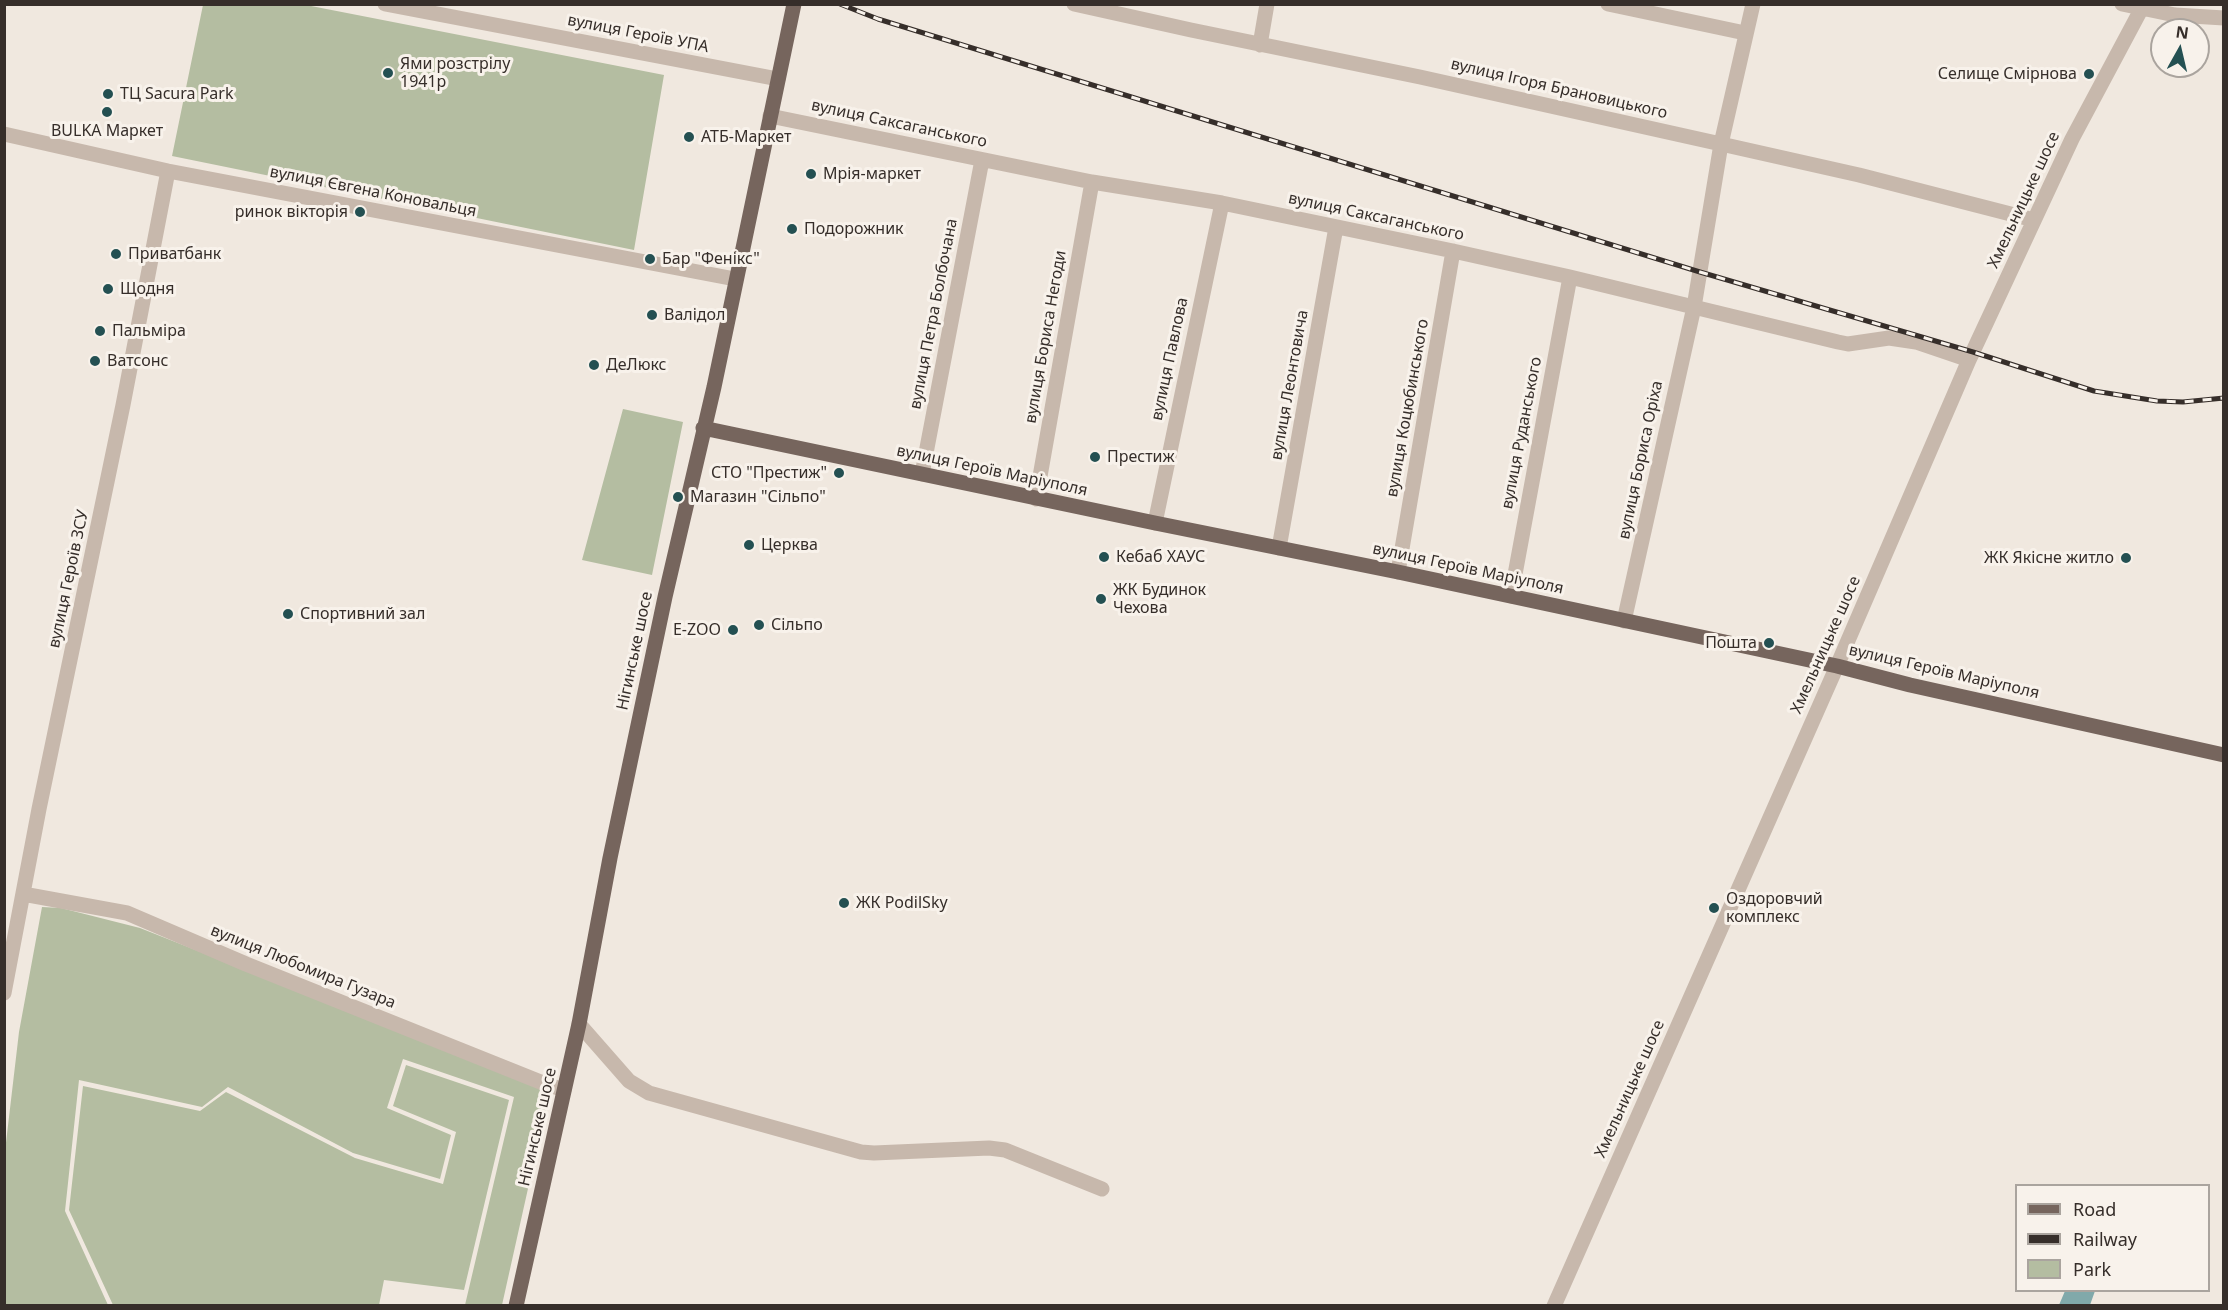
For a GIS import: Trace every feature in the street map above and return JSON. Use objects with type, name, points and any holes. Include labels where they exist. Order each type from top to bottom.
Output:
[{"type":"main road","name":"Нігинське шосе","points":[[516,1305],[579,1024],[610,858],[794,4]]},
{"type":"main road","name":"вулиця Героїв Маріуполя","points":[[703,428],[1036,499],[1398,572],[1837,666],[1910,685],[2223,755]]},
{"type":"street","name":"вулиця Героїв УПА","points":[[385,4],[778,79]]},
{"type":"street","name":"вулиця Ігоря Брановицького","points":[[1074,4],[1420,77],[1721,144],[1859,175],[2034,219]]},
{"type":"street","points":[[1260,45],[1267,4]]},
{"type":"street","points":[[1608,4],[1745,33]]},
{"type":"street","points":[[1721,144],[1753,4]]},
{"type":"street","points":[[2122,4],[2142,6],[2175,15],[2223,18]]},
{"type":"street","name":"Хмельницьке шосе","points":[[1554,1305],[1837,666],[1969,360],[2072,139],[2142,6]]},
{"type":"street","name":"вулиця Саксаганського","points":[[771,116],[1092,182],[1221,203],[1454,251],[1848,344],[1889,338],[1916,342],[1969,360]]},
{"type":"street","name":"вулиця Євгена Коновальця","points":[[4,134],[168,171],[735,279]]},
{"type":"street","name":"вулиця Бориса Оріха","points":[[1624,621],[1694,307],[1721,144]]},
{"type":"street","name":"вулиця Петра Болбочана","points":[[922,474],[982,160]]},
{"type":"street","name":"вулиця Героїв ЗСУ","points":[[5,991],[168,171]]},
{"type":"street","name":"вулиця Бориса Негоди","points":[[1036,499],[1092,182]]},
{"type":"street","name":"вулиця Павлова","points":[[1155,523],[1221,203]]},
{"type":"street","name":"вулиця Леонтовича","points":[[1279,548],[1336,227]]},
{"type":"street","name":"вулиця Коцюбинського","points":[[1398,572],[1454,251]]},
{"type":"street","name":"вулиця Руданського","points":[[1510,596],[1570,277]]},
{"type":"street","name":"вулиця Любомира Гузара","points":[[23,894],[127,913],[246,964],[564,1090]]},
{"type":"street","points":[[579,1024],[629,1081],[649,1093],[861,1152],[989,1148],[1005,1150],[1102,1189]]},
{"type":"green space","points":[[203,5],[306,5],[664,75],[634,250],[172,156]]},
{"type":"green space","points":[[623,409],[683,422],[652,575],[582,560]]},
{"type":"green space","points":[[42,907],[61,908],[140,928],[550,1090],[502,1305],[465,1305],[514,1097],[403,1059],[387,1108],[451,1135],[440,1179],[353,1153],[228,1087],[202,1107],[79,1080],[65,1211],[108,1305],[5,1306],[5,1151],[19,1032]]},
{"type":"green space","points":[[406,1065],[509,1100],[464,1290],[384,1280],[379,1305],[113,1305],[69,1210],[83,1086],[200,1111],[226,1092],[355,1158],[443,1184],[456,1132],[393,1106]]},
{"type":"water","points":[[2064,1292],[2095,1292],[2090,1305],[2059,1305]]},
{"type":"railway","points":[[840,4],[878,19],[1700,272],[1973,352],[2094,391],[2157,401],[2183,402],[2224,398]]},
{"type":"place","name":"Ями розстрілу 1941р","points":[[388,73]]},
{"type":"place","name":"Селище Смірнова","points":[[2089,74]]},
{"type":"place","name":"ТЦ Sacura Park","points":[[108,94]]},
{"type":"place","name":"BULKA Маркет","points":[[107,112]]},
{"type":"place","name":"АТБ-Маркет","points":[[689,137]]},
{"type":"place","name":"Мрія-маркет","points":[[811,174]]},
{"type":"place","name":"ринок вікторія","points":[[360,212]]},
{"type":"place","name":"Подорожник","points":[[792,229]]},
{"type":"place","name":"Приватбанк","points":[[116,254]]},
{"type":"place","name":"Бар \"Фенікс\"","points":[[650,259]]},
{"type":"place","name":"Щодня","points":[[108,289]]},
{"type":"place","name":"Валідол","points":[[652,315]]},
{"type":"place","name":"Пальміра","points":[[100,331]]},
{"type":"place","name":"Ватсонс","points":[[95,361]]},
{"type":"place","name":"ДеЛюкс","points":[[594,365]]},
{"type":"place","name":"Престиж","points":[[1095,457]]},
{"type":"place","name":"СТО \"Престиж\"","points":[[839,473]]},
{"type":"place","name":"Магазин \"Сільпо\"","points":[[678,497]]},
{"type":"place","name":"Церква","points":[[749,545]]},
{"type":"place","name":"Кебаб ХАУС","points":[[1104,557]]},
{"type":"place","name":"ЖК Якісне житло","points":[[2126,558]]},
{"type":"place","name":"ЖК Будинок Чехова","points":[[1101,599]]},
{"type":"place","name":"Спортивний зал","points":[[288,614]]},
{"type":"place","name":"Сільпо","points":[[759,625]]},
{"type":"place","name":"E-ZOO","points":[[733,630]]},
{"type":"place","name":"Пошта","points":[[1769,643]]},
{"type":"place","name":"ЖК PodilSky","points":[[844,903]]},
{"type":"place","name":"Оздоровчий комплекс","points":[[1714,908]]}]
